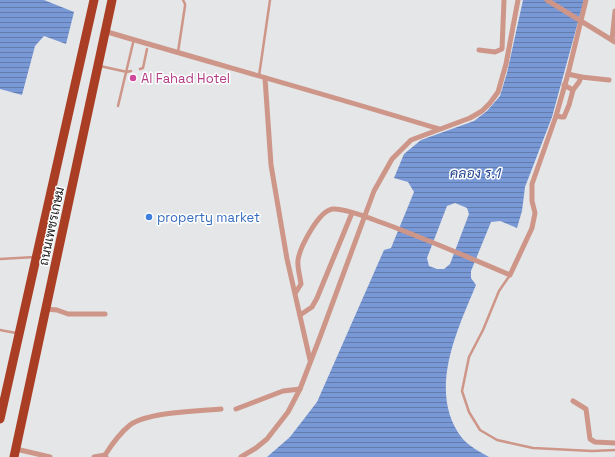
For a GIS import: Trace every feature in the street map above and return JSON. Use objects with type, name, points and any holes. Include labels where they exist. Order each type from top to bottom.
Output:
[{"type":"highway","name":"ถนนเพชรเกษม","points":[[0,419],[2,396],[19,333],[94,0]]},
{"type":"highway","name":"ถนนเพชรเกษม","points":[[15,453],[74,182],[104,31],[112,0]]},
{"type":"street","points":[[479,50],[494,52],[502,49],[504,0]]},
{"type":"street","points":[[241,457],[256,448],[276,428],[288,412],[300,389],[374,191],[392,159],[411,140],[470,118],[482,111],[498,92],[506,64],[518,0]]},
{"type":"street","points":[[547,0],[614,41],[615,11]]},
{"type":"street","points":[[296,292],[301,284],[298,257],[314,226],[326,212],[332,209],[364,216],[510,275],[532,228],[535,213],[532,201],[532,184],[556,116],[586,0]]},
{"type":"street","points":[[104,31],[348,101],[439,129]]},
{"type":"street","points":[[568,74],[609,80]]},
{"type":"street","points":[[556,116],[564,116],[570,105],[573,90],[579,82],[581,76]]},
{"type":"street","points":[[265,78],[271,165],[287,259],[296,292],[310,360]]},
{"type":"street","points":[[564,85],[573,90]]},
{"type":"street","points":[[300,314],[312,307],[317,298],[352,213]]},
{"type":"street","points":[[46,309],[68,314],[105,314]]},
{"type":"street","points":[[236,409],[283,391],[300,389]]},
{"type":"street","points":[[573,401],[586,409],[590,439],[595,442],[615,443]]},
{"type":"street","points":[[94,457],[105,456],[115,440],[131,424],[136,422],[176,412],[220,409]]},
{"type":"street","points":[[15,453],[50,457]]},
{"type":"lane","points":[[178,52],[186,4],[183,0]]},
{"type":"lane","points":[[259,76],[270,0]]},
{"type":"lane","points":[[118,106],[133,43]]},
{"type":"lane","points":[[140,69],[143,68],[147,49]]},
{"type":"lane","points":[[97,66],[127,72],[131,71]]},
{"type":"lane","points":[[0,259],[36,257]]},
{"type":"lane","points":[[510,275],[499,291],[483,330],[469,357],[462,391],[469,412],[480,430],[497,440],[533,448],[592,451],[615,450]]},
{"type":"lane","points":[[0,330],[19,333]]},
{"type":"water","points":[[0,0],[44,0],[74,12],[66,44],[44,36],[35,46],[22,95],[0,89]]},
{"type":"water","name":"คลอง ร.1","points":[[523,0],[584,0],[552,117],[525,187],[522,211],[517,228],[500,221],[491,222],[471,271],[471,278],[476,285],[454,341],[449,362],[446,382],[447,401],[452,420],[465,441],[489,457],[267,457],[290,437],[317,402],[384,250],[391,248],[414,192],[408,182],[394,178],[404,154],[421,140],[474,121],[487,111],[500,96],[507,73]],"holes":[[[455,203],[467,208],[469,214],[450,264],[444,269],[437,269],[429,266],[427,258],[447,206]]]},
{"type":"place","name":"Al Fahad Hotel","points":[[133,78]]},
{"type":"place","name":"property market","points":[[149,217]]}]
